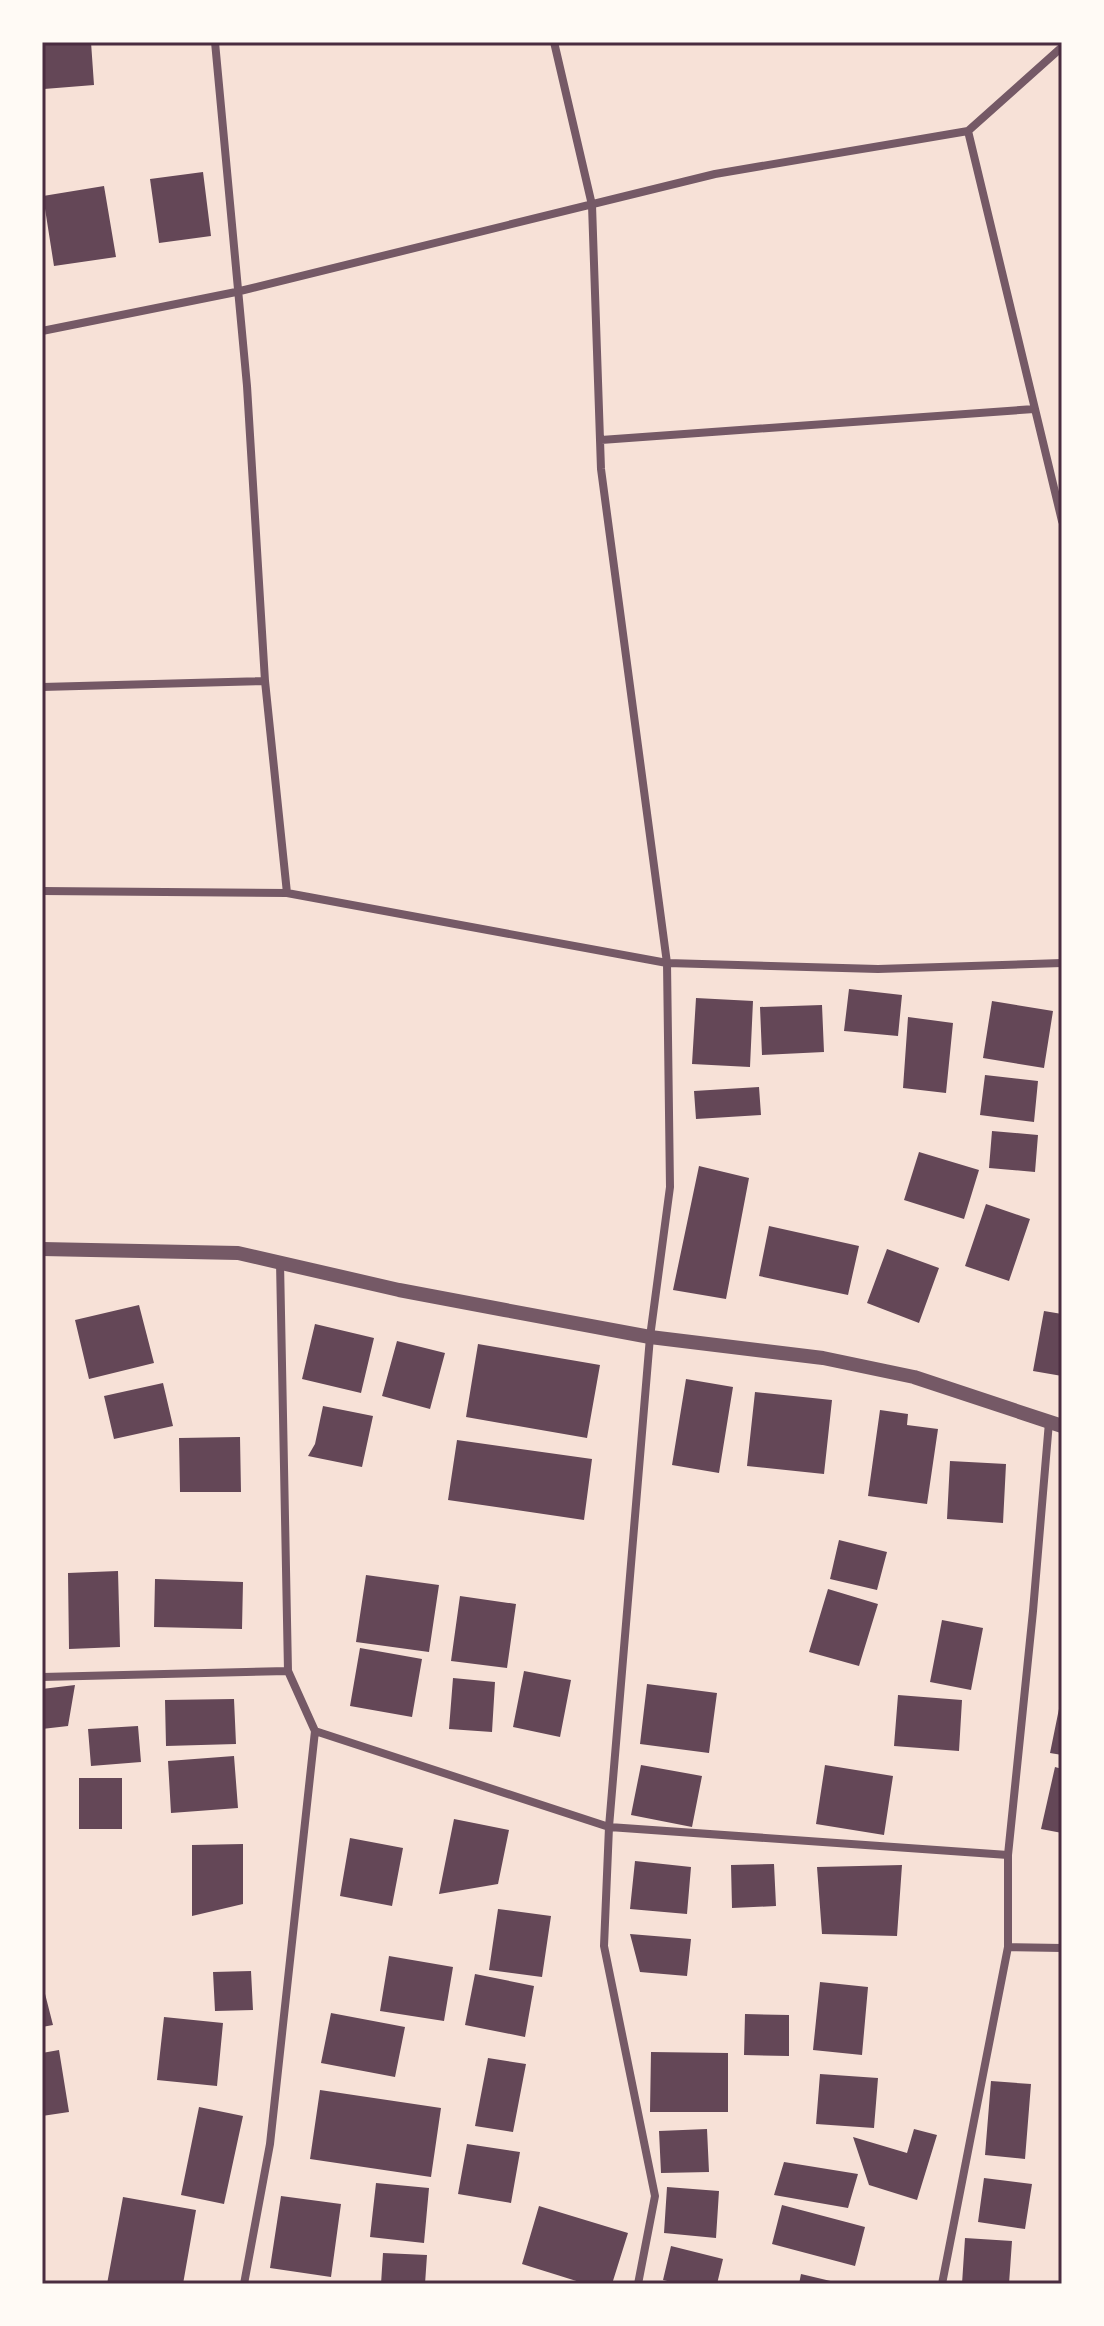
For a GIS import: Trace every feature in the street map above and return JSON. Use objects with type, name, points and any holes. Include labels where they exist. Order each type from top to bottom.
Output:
[{"type":"street","points":[[215,42],[247,386],[265,681],[287,893]]},
{"type":"street","points":[[554,42],[592,205],[601,469],[667,963],[670,1187],[650,1337],[609,1827],[604,1946],[655,2196],[638,2284]]},
{"type":"street","points":[[42,331],[236,292],[715,174],[968,131],[1062,47]]},
{"type":"street","points":[[968,131],[1062,521]]},
{"type":"street","points":[[601,440],[1034,409]]},
{"type":"street","points":[[42,687],[265,681]]},
{"type":"street","points":[[42,891],[287,893],[667,963],[878,969],[1062,963]]},
{"type":"street","points":[[42,1249],[238,1253],[399,1290],[650,1337],[823,1358],[914,1377],[1056,1424],[1008,1855],[1008,1947],[942,2284]]},
{"type":"street","points":[[244,2284],[270,2144],[315,1731],[288,1671],[280,1261]]},
{"type":"street","points":[[42,1677],[288,1671]]},
{"type":"street","points":[[315,1731],[609,1827],[1008,1855]]},
{"type":"street","points":[[1008,1947],[1062,1948]]},
{"type":"building","points":[[42,42],[91,42],[94,85],[44,89]]},
{"type":"building","points":[[203,172],[211,236],[159,243],[150,179]]},
{"type":"building","points":[[104,186],[116,257],[54,266],[43,196]]},
{"type":"building","points":[[849,989],[902,995],[898,1036],[844,1031]]},
{"type":"building","points":[[696,998],[753,1001],[750,1067],[692,1064]]},
{"type":"building","points":[[992,1001],[1053,1011],[1044,1068],[983,1058]]},
{"type":"building","points":[[822,1005],[824,1052],[762,1055],[760,1007]]},
{"type":"building","points":[[908,1017],[953,1023],[946,1093],[903,1088]]},
{"type":"building","points":[[985,1075],[1038,1081],[1034,1122],[980,1115]]},
{"type":"building","points":[[759,1087],[761,1115],[696,1119],[694,1091]]},
{"type":"building","points":[[992,1131],[1038,1135],[1035,1172],[989,1168]]},
{"type":"building","points":[[919,1152],[979,1170],[964,1219],[904,1200]]},
{"type":"building","points":[[699,1166],[749,1178],[726,1299],[673,1290]]},
{"type":"building","points":[[986,1204],[1030,1219],[1009,1281],[965,1266]]},
{"type":"building","points":[[769,1226],[859,1246],[848,1295],[759,1276]]},
{"type":"building","points":[[887,1249],[939,1268],[919,1323],[867,1303]]},
{"type":"building","points":[[139,1305],[154,1363],[89,1379],[75,1320]]},
{"type":"building","points":[[1044,1311],[1062,1314],[1062,1376],[1033,1371]]},
{"type":"building","points":[[315,1324],[374,1338],[361,1393],[302,1379]]},
{"type":"building","points":[[397,1341],[445,1353],[430,1409],[382,1396]]},
{"type":"building","points":[[478,1344],[600,1365],[587,1438],[466,1417]]},
{"type":"building","points":[[686,1379],[733,1387],[719,1473],[672,1465]]},
{"type":"building","points":[[163,1383],[173,1426],[114,1439],[104,1396]]},
{"type":"building","points":[[755,1392],[832,1400],[824,1474],[747,1466]]},
{"type":"building","points":[[323,1406],[373,1416],[362,1467],[308,1456],[315,1444]]},
{"type":"building","points":[[880,1410],[908,1414],[907,1425],[938,1429],[927,1504],[868,1496]]},
{"type":"building","points":[[240,1437],[241,1492],[180,1492],[179,1438]]},
{"type":"building","points":[[457,1440],[592,1459],[584,1520],[448,1500]]},
{"type":"building","points":[[950,1461],[1006,1464],[1003,1523],[947,1519]]},
{"type":"building","points":[[839,1540],[887,1552],[877,1590],[830,1579]]},
{"type":"building","points":[[118,1571],[120,1647],[69,1649],[68,1573]]},
{"type":"building","points":[[366,1575],[439,1585],[429,1652],[356,1642]]},
{"type":"building","points":[[155,1579],[243,1582],[242,1629],[154,1627]]},
{"type":"building","points":[[828,1589],[878,1604],[859,1666],[809,1652]]},
{"type":"building","points":[[460,1596],[516,1604],[507,1668],[451,1661]]},
{"type":"building","points":[[942,1620],[983,1628],[971,1690],[930,1682]]},
{"type":"building","points":[[360,1648],[422,1659],[412,1717],[350,1706]]},
{"type":"building","points":[[524,1671],[571,1680],[560,1737],[513,1727]]},
{"type":"building","points":[[453,1678],[495,1682],[492,1732],[449,1729]]},
{"type":"building","points":[[647,1684],[717,1693],[709,1753],[640,1744]]},
{"type":"building","points":[[75,1685],[68,1726],[42,1729],[42,1689]]},
{"type":"building","points":[[898,1695],[962,1700],[959,1751],[894,1746]]},
{"type":"building","points":[[234,1699],[236,1744],[166,1746],[165,1700]]},
{"type":"building","points":[[1062,1699],[1062,1755],[1050,1753]]},
{"type":"building","points":[[138,1726],[141,1762],[91,1766],[88,1729]]},
{"type":"building","points":[[234,1756],[238,1808],[171,1813],[168,1761]]},
{"type":"building","points":[[641,1765],[702,1776],[692,1827],[631,1815]]},
{"type":"building","points":[[825,1765],[893,1776],[884,1835],[816,1824]]},
{"type":"building","points":[[1055,1767],[1062,1769],[1062,1833],[1041,1829]]},
{"type":"building","points":[[79,1778],[122,1778],[122,1829],[79,1829]]},
{"type":"building","points":[[454,1819],[509,1830],[498,1884],[439,1894]]},
{"type":"building","points":[[350,1838],[403,1848],[392,1906],[340,1896]]},
{"type":"building","points":[[243,1844],[243,1904],[192,1916],[192,1845]]},
{"type":"building","points":[[635,1861],[691,1867],[687,1914],[630,1909]]},
{"type":"building","points":[[774,1864],[776,1906],[732,1908],[731,1865]]},
{"type":"building","points":[[902,1865],[897,1936],[822,1934],[817,1867]]},
{"type":"building","points":[[498,1909],[551,1916],[542,1977],[489,1970]]},
{"type":"building","points":[[630,1934],[691,1939],[687,1976],[640,1972]]},
{"type":"building","points":[[389,1956],[453,1967],[444,2021],[380,2011]]},
{"type":"building","points":[[251,1971],[253,2010],[215,2011],[213,1972]]},
{"type":"building","points":[[475,1974],[534,1986],[525,2037],[465,2025]]},
{"type":"building","points":[[42,1982],[53,2025],[42,2027]]},
{"type":"building","points":[[820,1982],[868,1987],[862,2055],[813,2050]]},
{"type":"building","points":[[331,2013],[405,2027],[395,2077],[321,2063]]},
{"type":"building","points":[[745,2014],[789,2015],[789,2056],[744,2055]]},
{"type":"building","points":[[164,2017],[223,2023],[217,2086],[157,2080]]},
{"type":"building","points":[[59,2050],[69,2112],[42,2116],[42,2053]]},
{"type":"building","points":[[651,2052],[728,2053],[728,2112],[650,2112]]},
{"type":"building","points":[[488,2058],[526,2064],[513,2132],[475,2126]]},
{"type":"building","points":[[820,2074],[878,2078],[874,2128],[816,2124]]},
{"type":"building","points":[[991,2081],[1031,2084],[1025,2159],[985,2155]]},
{"type":"building","points":[[320,2090],[441,2108],[431,2177],[310,2159]]},
{"type":"building","points":[[199,2107],[243,2116],[224,2204],[181,2195]]},
{"type":"building","points":[[707,2129],[709,2172],[661,2173],[659,2131]]},
{"type":"building","points":[[914,2129],[937,2135],[917,2200],[869,2185],[853,2137],[907,2153]]},
{"type":"building","points":[[467,2144],[520,2152],[511,2203],[458,2194]]},
{"type":"building","points":[[784,2162],[858,2174],[848,2208],[774,2195]]},
{"type":"building","points":[[984,2178],[1032,2184],[1025,2229],[978,2222]]},
{"type":"building","points":[[376,2183],[429,2188],[424,2243],[370,2237]]},
{"type":"building","points":[[667,2187],[719,2191],[716,2238],[664,2233]]},
{"type":"building","points":[[281,2196],[341,2204],[331,2277],[270,2268]]},
{"type":"building","points":[[123,2197],[196,2210],[183,2284],[107,2284]]},
{"type":"building","points":[[782,2205],[865,2227],[855,2266],[772,2244]]},
{"type":"building","points":[[539,2206],[628,2233],[612,2284],[586,2284],[522,2264]]},
{"type":"building","points":[[965,2238],[1012,2241],[1009,2284],[962,2284]]},
{"type":"building","points":[[671,2246],[723,2259],[717,2284],[680,2284],[663,2280]]},
{"type":"building","points":[[383,2253],[427,2255],[425,2284],[381,2284]]},
{"type":"building","points":[[801,2274],[839,2283],[799,2284]]}]
